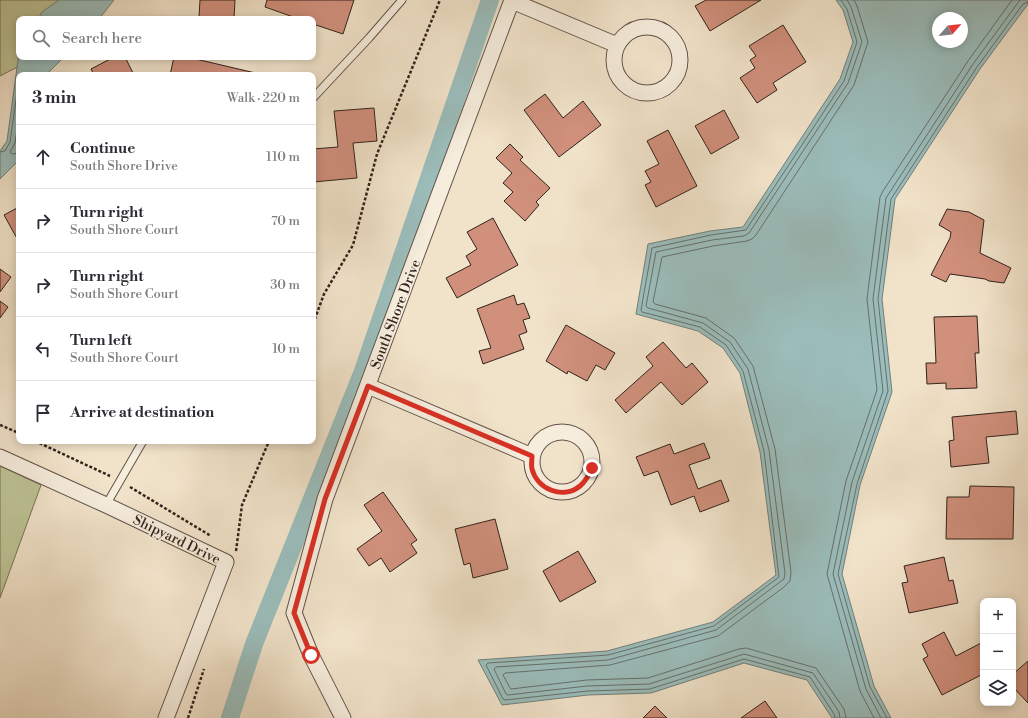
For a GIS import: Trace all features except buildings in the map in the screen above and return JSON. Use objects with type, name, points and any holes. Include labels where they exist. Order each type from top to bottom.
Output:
[{"type":"street","points":[[512,1],[617,45]]},
{"type":"street","name":"South Shore Drive","points":[[343,718],[311,655],[294,613],[325,499],[512,1]]},
{"type":"street","points":[[650,26],[662,30],[672,38],[679,49],[681,62],[677,75],[669,86],[658,92],[645,94],[632,90],[622,82],[615,70],[614,58],[617,45],[625,34],[636,28],[650,26]]},
{"type":"street","points":[[368,386],[532,456]]},
{"type":"street","points":[[556,432],[568,432],[579,436],[587,445],[592,456],[592,468],[587,479],[579,488],[568,492],[556,492],[545,488],[537,479],[532,468],[532,456],[536,445],[545,437],[556,432]]},
{"type":"street","name":"Shipyard Drive","points":[[0,457],[226,562],[166,718]]},
{"type":"lane","points":[[316,95],[402,0]]},
{"type":"lane","points":[[106,505],[141,444]]},
{"type":"path","points":[[316,316],[324,294],[353,245],[377,154],[440,0]]},
{"type":"path","points":[[0,424],[16,432]]},
{"type":"path","points":[[41,444],[120,481],[215,538]]},
{"type":"green space","points":[[0,0],[83,0],[76,16],[16,16],[16,60],[31,60],[0,76]]},
{"type":"green space","points":[[0,466],[41,485],[0,598]]},
{"type":"water","points":[[59,0],[114,0],[101,16],[40,16],[42,12]]},
{"type":"water","points":[[836,0],[1028,0],[1028,4],[980,69],[895,199],[882,299],[892,392],[860,485],[842,574],[874,686],[891,718],[832,718],[807,680],[744,663],[651,693],[588,695],[502,705],[478,660],[607,651],[713,622],[776,575],[760,452],[740,373],[723,348],[698,331],[636,314],[648,244],[710,231],[743,227],[840,79],[853,42],[843,10]]},
{"type":"water","points":[[18,60],[61,60],[49,72],[16,72]]},
{"type":"water","points":[[16,75],[16,163],[0,179],[0,151],[7,141]]},
{"type":"waterway","points":[[230,718],[254,644],[363,371],[490,0]]},
{"type":"route","points":[[311,655],[294,613],[325,499],[368,386],[519,452],[532,456],[532,468],[537,479],[545,488],[556,492],[568,492],[579,488],[587,479],[592,468]]}]
